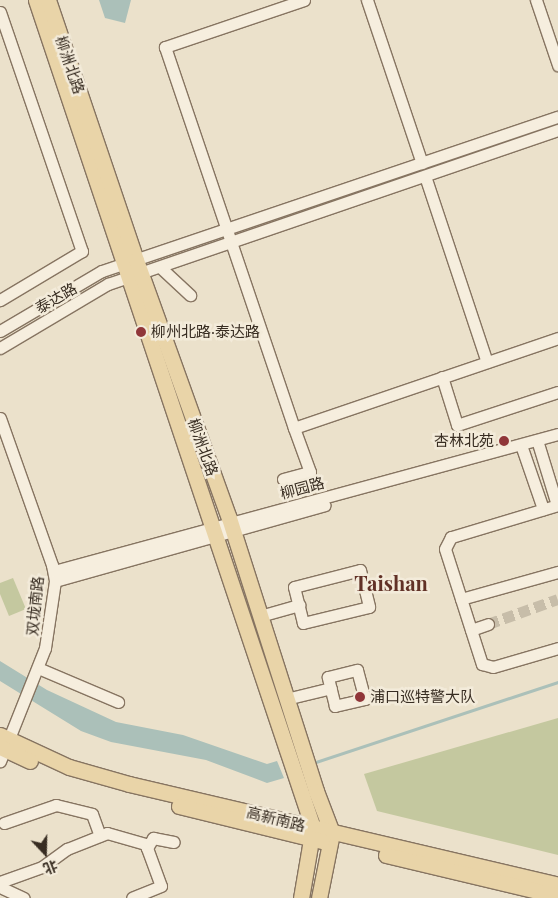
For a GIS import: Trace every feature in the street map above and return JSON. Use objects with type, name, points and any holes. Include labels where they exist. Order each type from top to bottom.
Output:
[{"type":"main road","name":"柳洲北路","points":[[36,0],[130,262]]},
{"type":"main road","name":"柳洲北路","points":[[48,0],[216,531],[292,740],[309,793],[331,838]]},
{"type":"main road","name":"柳洲北路","points":[[135,277],[232,526],[286,699],[292,740]]},
{"type":"main road","name":"高新南路","points":[[3,746],[104,777],[558,896]]},
{"type":"main road","name":"柳洲北路","points":[[300,898],[312,833],[309,793]]},
{"type":"main road","name":"高新南路","points":[[331,838],[558,885]]},
{"type":"main road","points":[[319,898],[331,838]]},
{"type":"street","points":[[282,480],[310,472],[225,230],[165,47],[304,0]]},
{"type":"street","points":[[367,0],[487,362]]},
{"type":"street","points":[[536,0],[558,65]]},
{"type":"street","points":[[0,12],[82,251],[0,300]]},
{"type":"street","name":"泰达路","points":[[0,331],[102,272],[558,117]]},
{"type":"street","name":"泰达路","points":[[0,348],[108,284],[135,277],[558,130]]},
{"type":"street","points":[[421,163],[425,176]]},
{"type":"street","points":[[161,268],[190,295]]},
{"type":"street","points":[[294,428],[558,338]]},
{"type":"street","points":[[442,377],[457,425],[558,392]]},
{"type":"street","name":"双垅南路","points":[[0,418],[54,576],[51,621],[37,671],[3,746]]},
{"type":"street","name":"柳园路","points":[[538,444],[558,434]]},
{"type":"street","name":"柳园路","points":[[54,576],[522,448],[558,442]]},
{"type":"street","points":[[538,444],[558,505],[451,537],[446,542],[470,630],[480,659],[487,667],[558,648]]},
{"type":"street","points":[[522,448],[543,509]]},
{"type":"street","points":[[360,570],[369,607],[303,623],[299,605],[294,587],[360,570]]},
{"type":"street","points":[[461,599],[558,572]]},
{"type":"street","points":[[260,616],[299,605]]},
{"type":"street","points":[[470,630],[488,624]]},
{"type":"street","points":[[37,671],[118,702]]},
{"type":"street","points":[[286,699],[331,688]]},
{"type":"street","points":[[4,823],[56,805],[92,814],[100,836]]},
{"type":"street","points":[[0,882],[42,867],[67,849],[107,833],[145,844],[147,848],[161,886],[132,898]]},
{"type":"street","points":[[147,848],[153,838],[174,842]]},
{"type":"street","points":[[0,887],[24,898]]},
{"type":"green space","points":[[13,578],[26,609],[9,616],[0,594],[0,583]]},
{"type":"green space","points":[[558,718],[558,855],[377,811],[364,774]]},
{"type":"water","points":[[99,0],[131,0],[125,23],[105,18]]},
{"type":"water","points":[[0,661],[47,690],[116,722],[183,735],[267,764],[277,761],[284,778],[267,783],[206,760],[111,742],[81,731],[0,681]]},
{"type":"waterway","points":[[313,763],[558,682]]},
{"type":"tunnel","points":[[488,624],[558,599]]},
{"type":"place","name":"柳州北路·泰达路","points":[[141,332]]},
{"type":"place","name":"杏林北苑","points":[[504,441]]},
{"type":"place","name":"浦口巡特警大队","points":[[360,697]]},
{"type":"district","name":"Taishan","points":[[391,582]]}]
